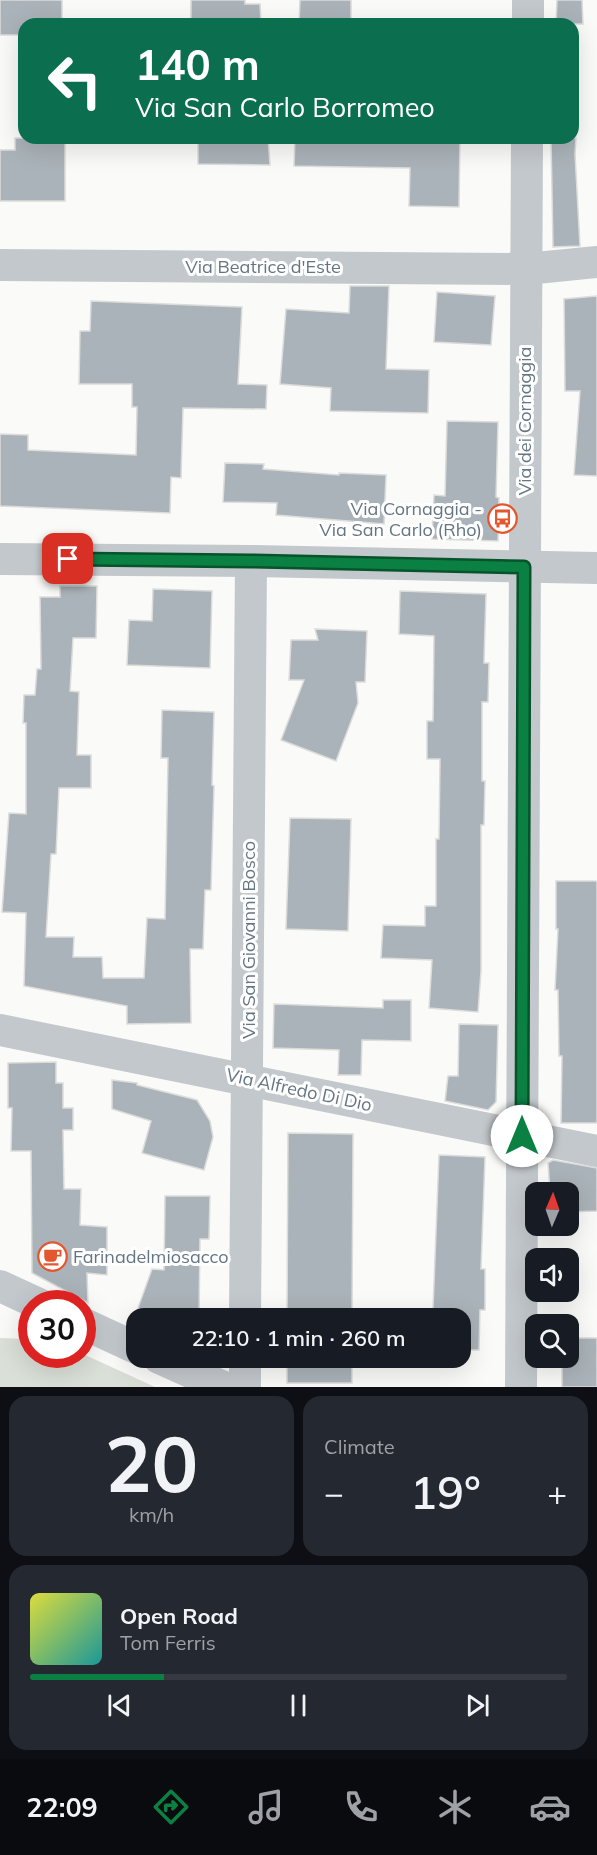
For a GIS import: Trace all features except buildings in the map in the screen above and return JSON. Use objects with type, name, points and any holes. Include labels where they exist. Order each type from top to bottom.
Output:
[{"type":"street","points":[[528,0],[528,18]]},
{"type":"street","name":"Via dei Cornaggia","points":[[521,1387],[527,144]]},
{"type":"street","name":"Via Beatrice d'Este","points":[[0,265],[526,269],[597,262]]},
{"type":"street","points":[[0,559],[597,568]]},
{"type":"street","name":"Via San Giovanni Bosco","points":[[245,1308],[251,561]]},
{"type":"street","name":"Via Alfredo Di Dio","points":[[0,1030],[597,1151]]},
{"type":"street","points":[[0,1286],[18,1294]]},
{"type":"street","points":[[96,1329],[126,1343]]},
{"type":"street","points":[[181,1368],[224,1387]]},
{"type":"street","points":[[245,1368],[245,1387]]},
{"type":"shaded area","points":[[0,1338],[18,1339],[18,1368],[96,1368],[96,1360],[155,1387],[0,1387]]},
{"type":"place","name":"Via Cornaggia - Via San Carlo (Rho)","points":[[503,519]]},
{"type":"place","name":"Farinadelmiosacco","points":[[52,1257]]},
{"type":"route","points":[[68,559],[524,567],[522,1136]]}]
